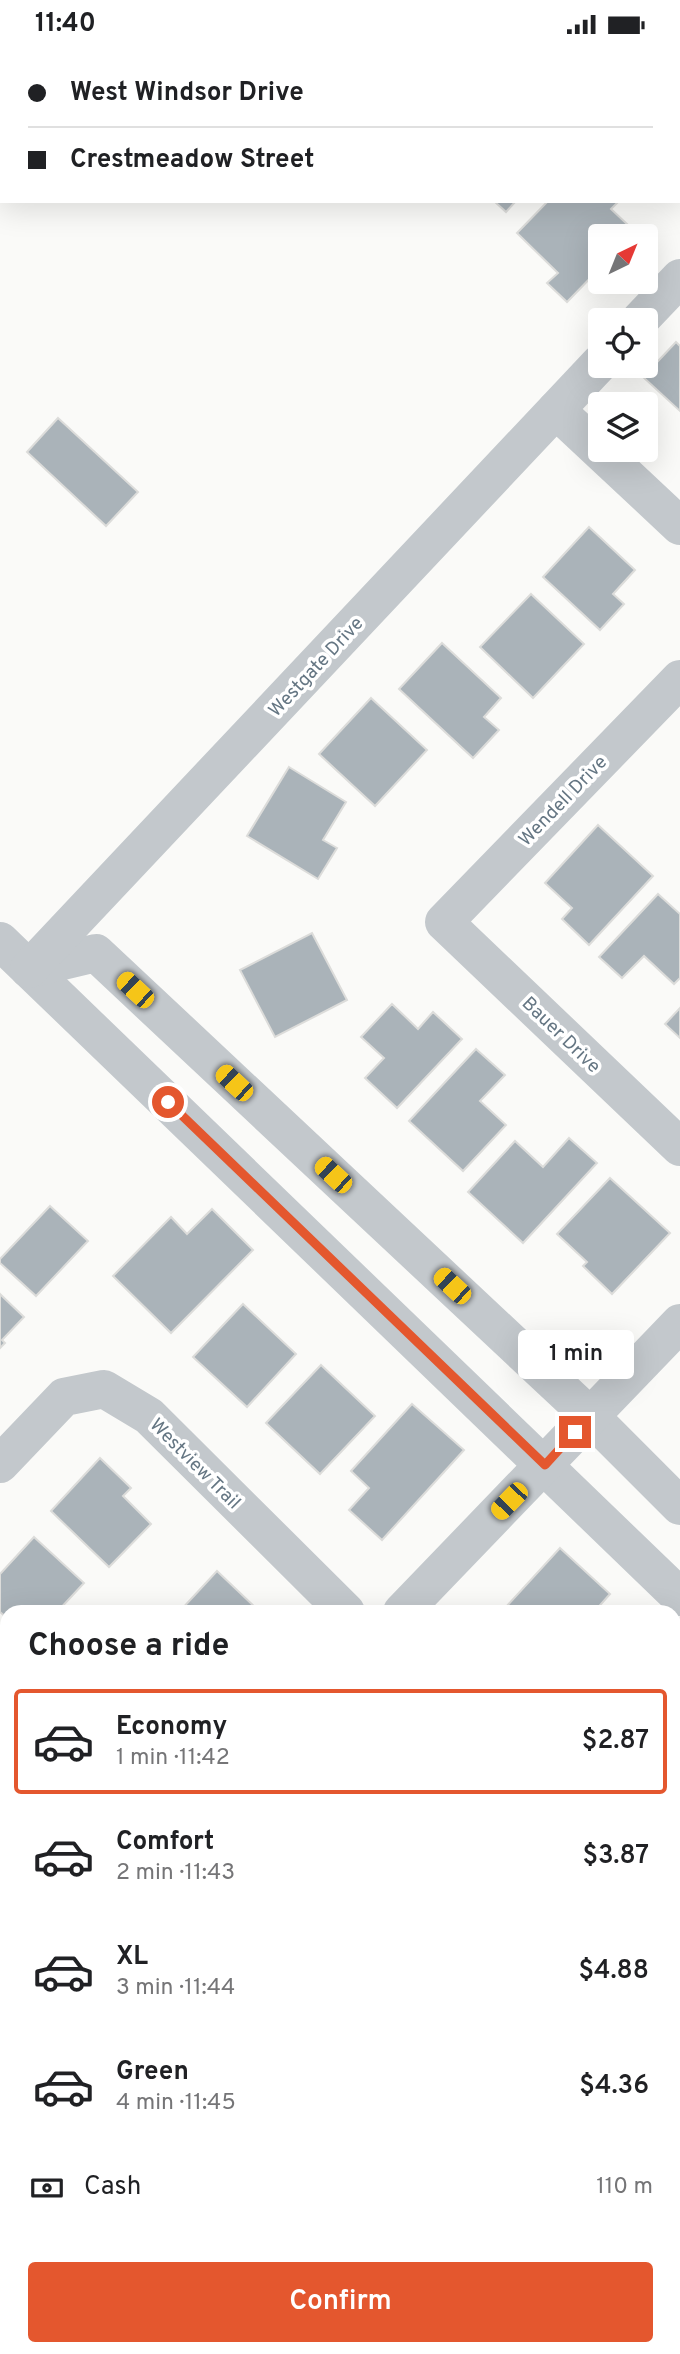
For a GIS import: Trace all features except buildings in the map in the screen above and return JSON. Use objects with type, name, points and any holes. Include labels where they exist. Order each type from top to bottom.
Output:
[{"type":"street","points":[[651,308],[680,278]]},
{"type":"street","name":"Westgate Drive","points":[[29,969],[588,376]]},
{"type":"street","points":[[556,410],[680,526]]},
{"type":"street","name":"Wendell Drive","points":[[444,922],[680,679]]},
{"type":"street","name":"Bauer Drive","points":[[444,922],[680,1147]]},
{"type":"street","points":[[0,941],[680,1597]]},
{"type":"street","points":[[29,969],[96,953],[590,1416],[680,1506]]},
{"type":"street","points":[[409,1605],[680,1323]]},
{"type":"street","name":"Westview Trail","points":[[0,1464],[64,1397],[104,1389],[149,1416],[339,1605]]},
{"type":"route","points":[[168,1102],[545,1465],[575,1432]]}]
